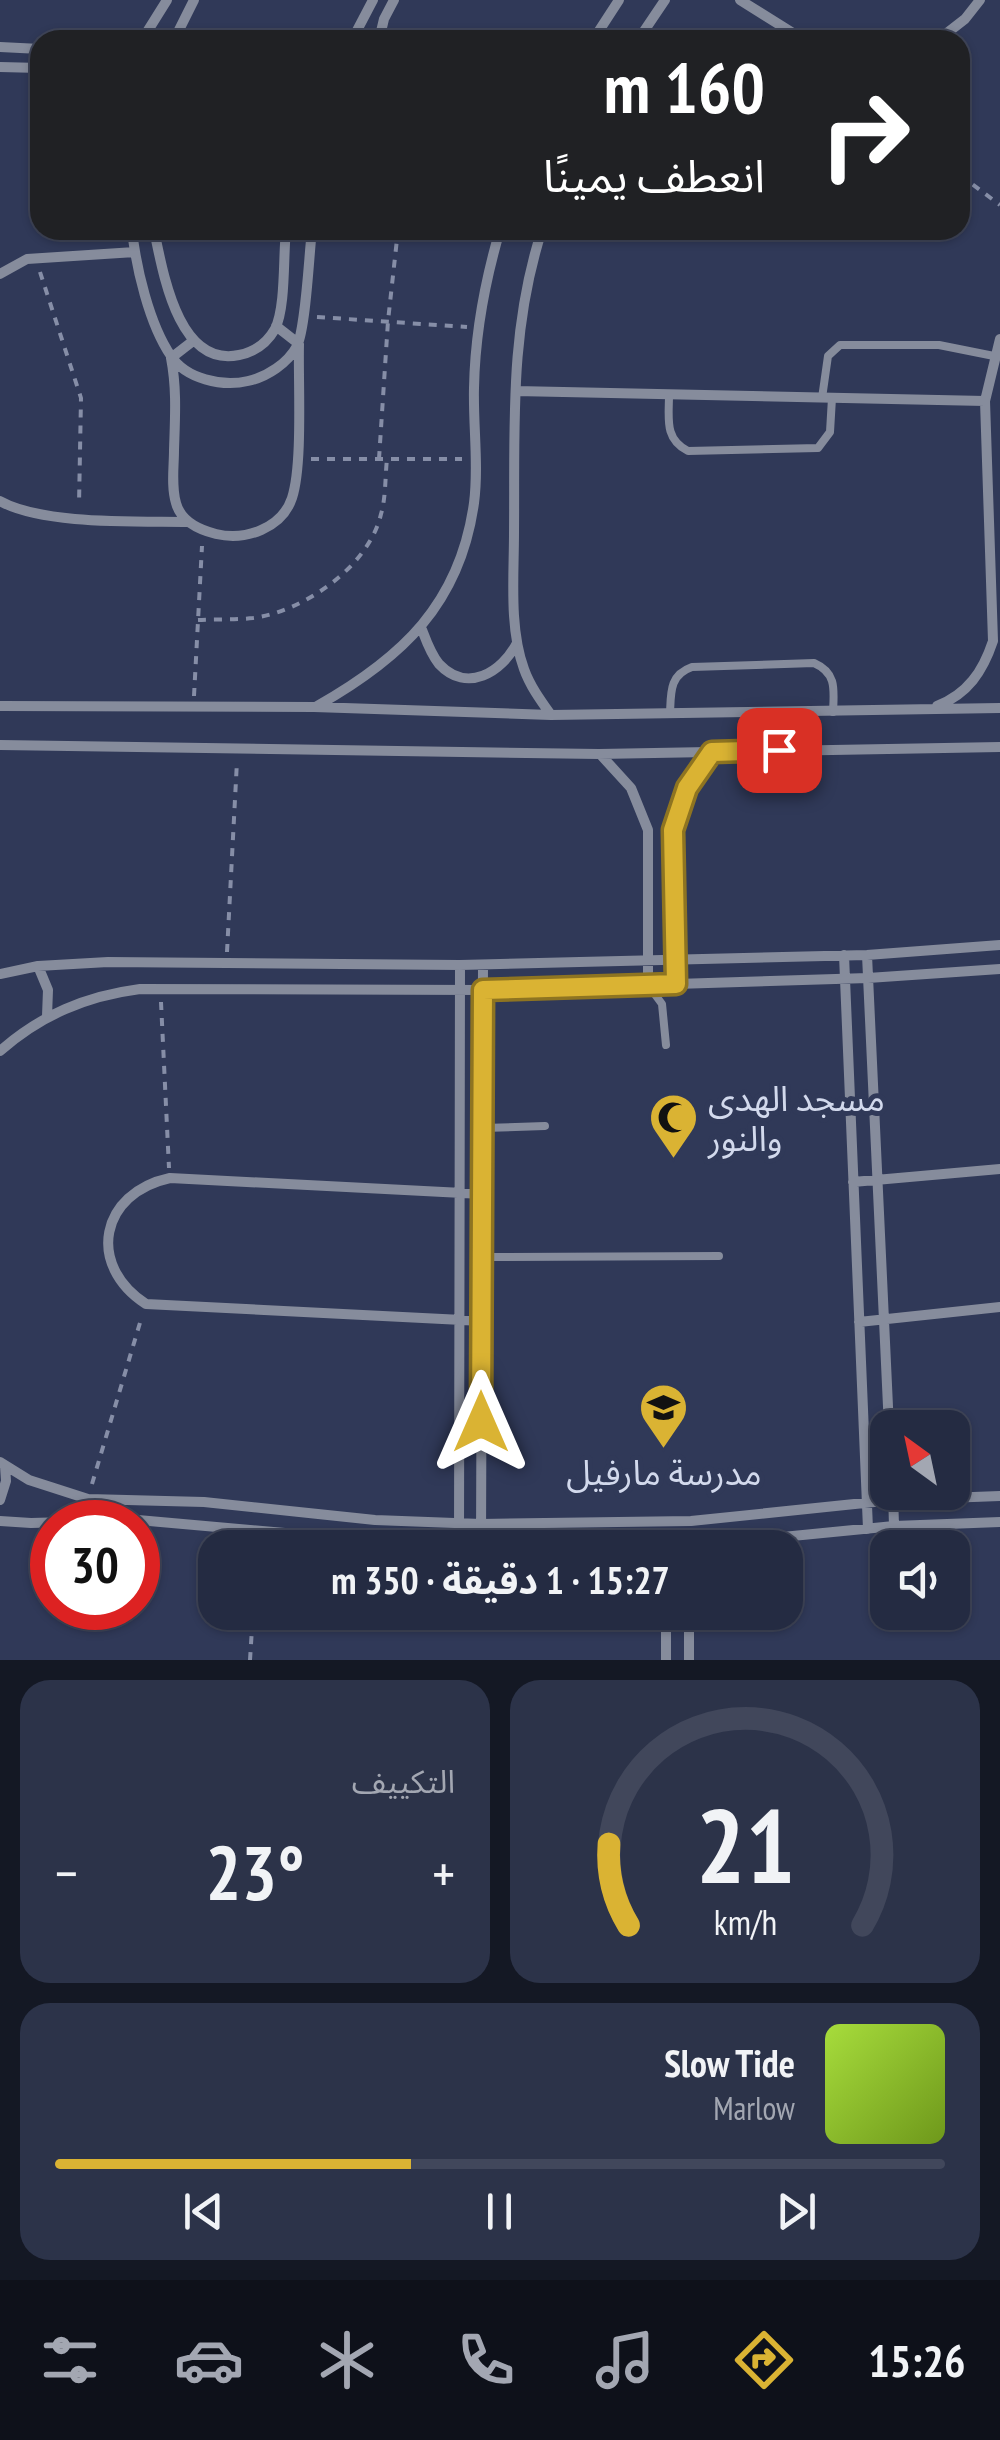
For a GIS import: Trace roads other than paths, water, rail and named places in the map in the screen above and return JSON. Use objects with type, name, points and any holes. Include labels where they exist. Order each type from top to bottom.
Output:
[{"type":"street","points":[[148,30],[167,0]]},
{"type":"street","points":[[179,30],[194,0]]},
{"type":"street","points":[[357,30],[373,0]]},
{"type":"street","points":[[381,30],[394,0]]},
{"type":"street","points":[[599,30],[619,0]]},
{"type":"street","points":[[644,30],[664,0]]},
{"type":"street","points":[[740,0],[788,30]]},
{"type":"street","points":[[951,30],[980,0]]},
{"type":"street","points":[[0,46],[30,48]]},
{"type":"street","points":[[0,67],[30,68]]},
{"type":"street","points":[[133,240],[146,296],[172,358],[176,393],[176,507],[188,522],[203,531],[228,537],[252,534],[275,523],[293,496],[298,344],[311,240]]},
{"type":"street","points":[[157,240],[172,301],[193,342],[204,350],[232,357],[258,348],[276,326],[285,240]]},
{"type":"street","points":[[314,707],[390,660],[422,627],[453,577],[466,546],[474,499],[478,327],[498,240]]},
{"type":"street","points":[[539,240],[518,326],[514,550],[518,643],[524,672],[551,715]]},
{"type":"street","points":[[0,274],[13,264],[35,258],[135,252]]},
{"type":"street","points":[[276,326],[298,344]]},
{"type":"street","points":[[926,710],[949,701],[970,686],[996,646],[985,400],[1000,339]]},
{"type":"street","points":[[172,358],[193,342]]},
{"type":"street","points":[[172,358],[188,372],[207,380],[249,381],[286,361],[298,344]]},
{"type":"street","points":[[516,391],[985,400]]},
{"type":"street","points":[[0,501],[42,513],[80,518],[188,522]]},
{"type":"street","points":[[422,627],[441,666],[458,676],[474,678],[493,673],[508,661],[518,643]]},
{"type":"street","points":[[0,706],[314,707],[551,715],[1000,708]]},
{"type":"street","points":[[812,750],[813,712]]},
{"type":"street","points":[[0,745],[599,754],[1000,746]]},
{"type":"street","points":[[676,984],[673,830],[687,788],[712,752]]},
{"type":"street","points":[[599,754],[630,788],[648,830],[648,985]]},
{"type":"street","points":[[0,974],[38,966],[227,961],[460,966],[844,955],[1000,945]]},
{"type":"street","points":[[868,954],[889,1410]]},
{"type":"street","points":[[844,955],[868,1528]]},
{"type":"street","points":[[481,1530],[483,965]]},
{"type":"street","points":[[38,966],[48,990],[47,1016]]},
{"type":"street","points":[[458,1530],[460,966]]},
{"type":"street","points":[[0,1051],[47,1016],[110,993],[160,988],[460,991],[845,979],[1000,969]]},
{"type":"street","points":[[854,1182],[1000,1169]]},
{"type":"street","points":[[482,1194],[170,1178],[151,1182],[120,1206],[111,1223],[108,1242],[117,1279],[146,1304],[482,1321]]},
{"type":"street","points":[[860,1322],[1000,1307]]},
{"type":"street","points":[[3,1464],[28,1480],[88,1498],[204,1502],[374,1520],[481,1524],[665,1522],[870,1503]]},
{"type":"street","points":[[0,1500],[6,1482],[3,1464]]},
{"type":"street","points":[[970,1496],[1000,1496]]},
{"type":"street","points":[[893,1510],[894,1526]]},
{"type":"street","points":[[0,1521],[31,1524],[138,1520],[252,1530]]},
{"type":"street","points":[[691,1521],[691,1530]]},
{"type":"street","points":[[665,1522],[665,1530]]},
{"type":"street","points":[[803,1535],[1000,1522]]},
{"type":"street","points":[[666,1630],[666,1660]]},
{"type":"street","points":[[688,1660],[689,1630]]},
{"type":"lane","points":[[669,394],[669,431],[680,447],[688,451],[808,450],[818,448],[830,432],[828,356],[840,346],[939,346],[994,356]]},
{"type":"lane","points":[[670,714],[671,686],[682,670],[814,663],[823,666],[834,681],[833,712]]},
{"type":"lane","points":[[662,1004],[676,984]]},
{"type":"lane","points":[[648,985],[662,1004],[666,1045]]},
{"type":"lane","points":[[482,1128],[546,1126]]},
{"type":"lane","points":[[482,1257],[719,1256]]},
{"type":"place","name":"مسجد الهدى والنور","points":[[673,1160]]},
{"type":"place","name":"مدرسة مارفيل","points":[[664,1450]]}]
